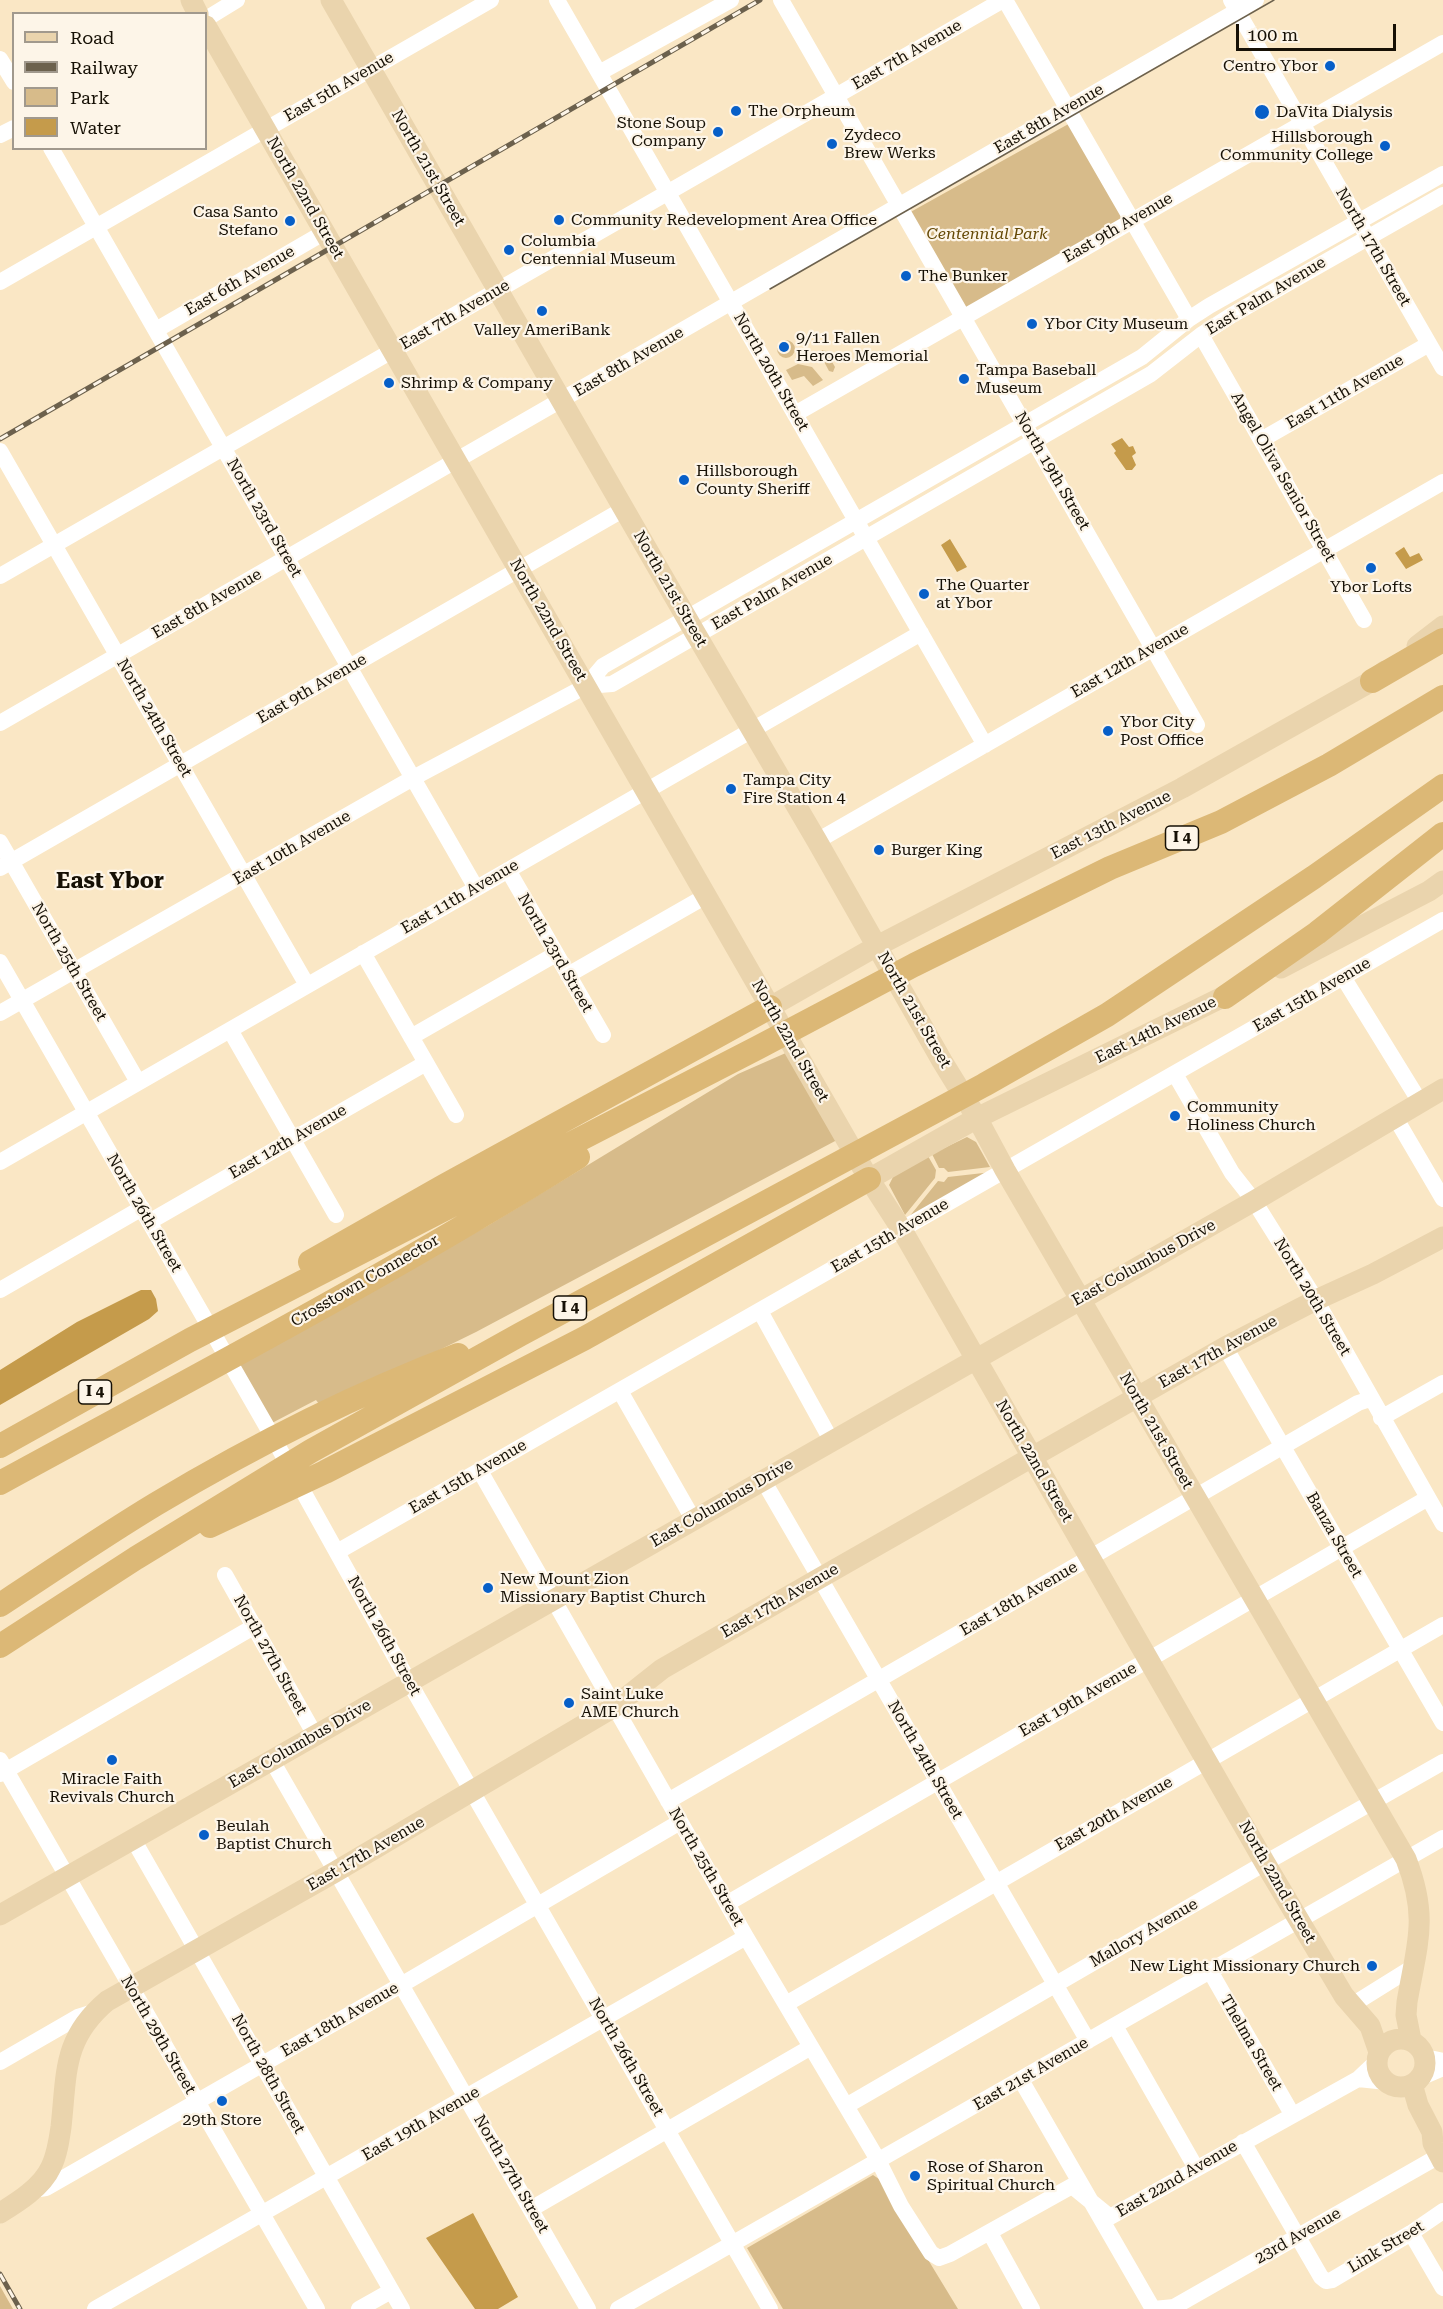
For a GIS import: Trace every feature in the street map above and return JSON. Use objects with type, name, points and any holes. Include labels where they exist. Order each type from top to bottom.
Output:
[{"type":"highway","points":[[1372,681],[1443,640]]},
{"type":"highway","name":"I 4","points":[[0,1446],[235,1312],[723,1066],[914,965],[1110,868],[1221,822],[1329,765],[1443,698]]},
{"type":"highway","name":"I 4","points":[[273,1485],[311,1451],[521,1334],[831,1169],[1107,1015],[1314,878],[1443,786]]},
{"type":"highway","points":[[1225,997],[1317,933],[1443,834]]},
{"type":"highway","points":[[235,1312],[335,1247],[770,1007]]},
{"type":"highway","name":"Crosstown Connector","points":[[0,1483],[511,1199],[723,1066]]},
{"type":"highway","points":[[0,1646],[136,1558],[239,1514],[273,1485],[325,1472],[585,1338],[869,1179]]},
{"type":"highway","points":[[0,1605],[154,1505],[309,1420],[437,1363],[521,1334]]},
{"type":"main road","name":"North 21st Street","points":[[331,0],[977,1118],[1079,1299],[1406,1859],[1418,1893],[1420,1923],[1406,2015],[1411,2040]]},
{"type":"main road","name":"North 22nd Street","points":[[207,28],[1265,1863],[1344,1996],[1370,2026],[1378,2057]]},
{"type":"main road","name":"East 13th Avenue","points":[[770,1007],[877,946],[1182,788],[1372,681],[1443,626]]},
{"type":"main road","name":"East 14th Avenue","points":[[869,1179],[977,1118],[1225,997],[1429,891],[1443,881]]},
{"type":"main road","points":[[851,900],[882,927],[914,927]]},
{"type":"main road","name":"East Columbus Drive","points":[[0,1915],[1254,1201],[1443,1089]]},
{"type":"main road","name":"East 17th Avenue","points":[[94,2012],[130,1987],[335,1872],[614,1707],[662,1669],[820,1578],[1225,1347],[1443,1237]]},
{"type":"main road","points":[[33,2190],[51,2169],[58,2147],[66,2066],[81,2028],[94,2012]]},
{"type":"main road","points":[[1399,2038],[1411,2040],[1434,2059],[1424,2071],[1405,2083],[1377,2070],[1378,2057],[1391,2041],[1399,2038]]},
{"type":"main road","points":[[1405,2083],[1410,2112],[1424,2138],[1439,2154]]},
{"type":"main road","name":"East 18th Avenue","points":[[0,2213],[33,2190]]},
{"type":"street","points":[[207,18],[237,0]]},
{"type":"street","name":"East 5th Avenue","points":[[0,282],[491,0]]},
{"type":"street","name":"North 20th Street","points":[[557,0],[985,745]]},
{"type":"street","points":[[599,73],[730,0]]},
{"type":"street","name":"North 19th Street","points":[[781,0],[1197,724]]},
{"type":"street","points":[[1004,0],[1189,319]]},
{"type":"street","name":"East 7th Avenue","points":[[0,576],[1004,0]]},
{"type":"street","name":"East 8th Avenue","points":[[0,723],[1068,108],[1234,5],[1256,0]]},
{"type":"street","name":"North 17th Street","points":[[1234,5],[1443,368]]},
{"type":"street","name":"East 9th Avenue","points":[[795,414],[1443,43]]},
{"type":"street","points":[[0,59],[12,79]]},
{"type":"street","name":"North 23rd Street","points":[[52,150],[476,888]]},
{"type":"street","name":"East Palm Avenue","points":[[586,686],[612,684],[692,627],[856,521],[1142,357],[1189,319],[1443,174]]},
{"type":"street","name":"East Palm Avenue","points":[[692,627],[866,538],[1034,442],[1151,374],[1201,335],[1367,236],[1443,195]]},
{"type":"street","name":"East 6th Avenue","points":[[156,330],[325,232]]},
{"type":"street","name":"Angel Oliva Senior Street","points":[[1201,335],[1364,620]]},
{"type":"street","name":"East 11th Avenue","points":[[1261,440],[1429,344]]},
{"type":"street","name":"North 24th Street","points":[[0,451],[307,985]]},
{"type":"street","name":"East 12th Avenue","points":[[817,841],[1443,482]]},
{"type":"street","name":"East 9th Avenue","points":[[6,865],[624,509]]},
{"type":"street","name":"East 11th Avenue","points":[[0,1162],[921,633]]},
{"type":"street","name":"East 10th Avenue","points":[[0,1013],[413,778],[586,686]]},
{"type":"street","name":"North 25th Street","points":[[0,842],[6,865],[74,971],[138,1082]]},
{"type":"street","name":"North 23rd Street","points":[[508,870],[603,1035]]},
{"type":"street","points":[[568,975],[706,896]]},
{"type":"street","name":"East 15th Avenue","points":[[337,1552],[1443,920]]},
{"type":"street","points":[[363,953],[456,1115]]},
{"type":"street","points":[[411,1037],[556,954]]},
{"type":"street","name":"North 26th Street","points":[[0,962],[537,1906],[770,2309]]},
{"type":"street","points":[[1343,977],[1420,1102]]},
{"type":"street","points":[[230,1030],[336,1215]]},
{"type":"street","name":"East 12th Avenue","points":[[0,1290],[293,1139],[426,1063]]},
{"type":"street","name":"North 20th Street","points":[[1175,1074],[1232,1173],[1254,1201],[1316,1300],[1370,1399],[1443,1524]]},
{"type":"street","points":[[1395,1117],[1443,1199]]},
{"type":"street","points":[[760,1311],[831,1440]]},
{"type":"street","name":"Banza Street","points":[[1225,1347],[1443,1723]]},
{"type":"street","points":[[1381,1418],[1443,1383]]},
{"type":"street","points":[[620,1391],[693,1519]]},
{"type":"street","name":"East 18th Avenue","points":[[668,1800],[1284,1448],[1358,1403],[1370,1399]]},
{"type":"street","name":"North 25th Street","points":[[480,1471],[746,1937],[878,2160],[901,2206],[931,2253],[939,2258]]},
{"type":"street","name":"North 24th Street","points":[[763,1480],[1088,2041]]},
{"type":"street","name":"East 19th Avenue","points":[[728,1902],[1428,1498]]},
{"type":"street","name":"North 27th Street","points":[[225,1575],[315,1735]]},
{"type":"street","name":"East 20th Avenue","points":[[786,2004],[1443,1625]]},
{"type":"street","points":[[2,1768],[255,1626]]},
{"type":"street","name":"North 27th Street","points":[[272,1759],[588,2309]]},
{"type":"street","name":"Mallory Avenue","points":[[846,2106],[1443,1762]]},
{"type":"street","name":"North 29th Street","points":[[2,1768],[317,2309]]},
{"type":"street","name":"East 18th Avenue","points":[[33,2190],[46,2188],[680,1822]]},
{"type":"street","name":"East 21st Avenue","points":[[618,2309],[1443,1838]]},
{"type":"street","name":"North 28th Street","points":[[133,1839],[402,2309]]},
{"type":"street","name":"East 19th Avenue","points":[[95,2309],[746,1937]]},
{"type":"street","points":[[1352,2005],[1413,1967]]},
{"type":"street","name":"Thelma Street","points":[[1210,1971],[1292,2114]]},
{"type":"street","points":[[0,2062],[78,2017],[94,2012]]},
{"type":"street","points":[[1115,2026],[1196,2168]]},
{"type":"street","points":[[531,2209],[811,2047]]},
{"type":"street","name":"East 22nd Avenue","points":[[939,2258],[990,2233],[1072,2186],[1110,2217],[1358,2079],[1378,2057]]},
{"type":"street","points":[[1358,2079],[1405,2083],[1443,2068]]},
{"type":"street","points":[[1021,2080],[1154,2309]]},
{"type":"street","points":[[1243,2142],[1298,2236]]},
{"type":"street","name":"23rd Avenue","points":[[1154,2309],[1174,2307],[1439,2154]]},
{"type":"street","name":"Link Street","points":[[1298,2236],[1321,2277],[1329,2281],[1411,2233],[1443,2211]]},
{"type":"street","points":[[990,2233],[1032,2309]]},
{"type":"street","points":[[1411,2233],[1443,2288]]},
{"type":"street","points":[[359,2309],[391,2290]]},
{"type":"green space","name":"Centennial Park","points":[[1072,122],[1128,218],[963,314],[907,214]]},
{"type":"green space","points":[[786,340],[792,343],[795,349],[792,355],[786,358],[780,355],[777,349],[780,343]]},
{"type":"green space","points":[[822,350],[826,351],[835,367],[833,372],[829,371],[820,354]]},
{"type":"green space","points":[[798,364],[812,367],[823,380],[813,386],[804,376],[792,380],[786,370]]},
{"type":"green space","points":[[788,1052],[837,1140],[476,1332],[319,1404],[316,1400],[272,1423],[239,1365],[489,1225],[738,1074]]},
{"type":"green space","points":[[967,1137],[976,1142],[990,1167],[948,1172],[944,1168],[939,1168],[932,1154]]},
{"type":"green space","points":[[928,1156],[936,1170],[935,1178],[905,1215],[889,1185],[895,1173]]},
{"type":"green space","points":[[992,1172],[909,1217],[938,1181],[944,1182],[948,1177]]},
{"type":"green space","points":[[873,2175],[879,2179],[958,2309],[783,2309],[747,2248]]},
{"type":"green space","points":[[0,2286],[13,2309],[0,2309]]},
{"type":"water","points":[[1122,438],[1129,447],[1133,446],[1136,453],[1132,456],[1136,465],[1132,470],[1126,470],[1114,453],[1116,451],[1111,444]]},
{"type":"water","points":[[950,539],[967,567],[957,572],[941,545]]},
{"type":"water","points":[[1404,547],[1410,557],[1419,553],[1423,560],[1406,569],[1395,553]]},
{"type":"water","points":[[141,1290],[151,1290],[156,1299],[158,1311],[149,1319],[0,1405],[0,1370],[77,1322]]},
{"type":"water","points":[[473,2213],[518,2297],[498,2309],[475,2309],[426,2238]]},
{"type":"tram line","points":[[770,289],[1274,0]]},
{"type":"railway","points":[[0,439],[760,0]]},
{"type":"railway","points":[[0,2274],[20,2309]]},
{"type":"place","name":"Centro Ybor","points":[[1330,66]]},
{"type":"place","name":"The Orpheum","points":[[736,111]]},
{"type":"place","name":"DaVita Dialysis","points":[[1262,112]]},
{"type":"place","name":"Stone Soup Company","points":[[718,132]]},
{"type":"place","name":"Zydeco Brew Werks","points":[[832,144]]},
{"type":"place","name":"Hillsborough Community College","points":[[1385,146]]},
{"type":"place","name":"Community Redevelopment Area Office","points":[[559,220]]},
{"type":"place","name":"Casa Santo Stefano","points":[[290,221]]},
{"type":"place","name":"Columbia Centennial Museum","points":[[509,250]]},
{"type":"place","name":"The Bunker","points":[[906,276]]},
{"type":"place","name":"Valley AmeriBank","points":[[542,311]]},
{"type":"place","name":"Ybor City Museum","points":[[1032,324]]},
{"type":"place","name":"9/11 Fallen Heroes Memorial","points":[[784,347]]},
{"type":"place","name":"Tampa Baseball Museum","points":[[964,379]]},
{"type":"place","name":"Shrimp & Company","points":[[389,383]]},
{"type":"place","name":"Hillsborough County Sheriff","points":[[684,480]]},
{"type":"place","name":"Ybor Lofts","points":[[1371,568]]},
{"type":"place","name":"The Quarter at Ybor","points":[[924,594]]},
{"type":"place","name":"Ybor City Post Office","points":[[1108,731]]},
{"type":"place","name":"Tampa City Fire Station 4","points":[[731,789]]},
{"type":"place","name":"Burger King","points":[[879,850]]},
{"type":"place","name":"Community Holiness Church","points":[[1175,1116]]},
{"type":"place","name":"New Mount Zion Missionary Baptist Church","points":[[488,1588]]},
{"type":"place","name":"Saint Luke AME Church","points":[[569,1703]]},
{"type":"place","name":"Miracle Faith Revivals Church","points":[[112,1760]]},
{"type":"place","name":"Beulah Baptist Church","points":[[204,1835]]},
{"type":"place","name":"New Light Missionary Church","points":[[1372,1966]]},
{"type":"place","name":"29th Store","points":[[222,2101]]},
{"type":"place","name":"Rose of Sharon Spiritual Church","points":[[915,2176]]},
{"type":"district","name":"East Ybor","points":[[110,882]]}]
